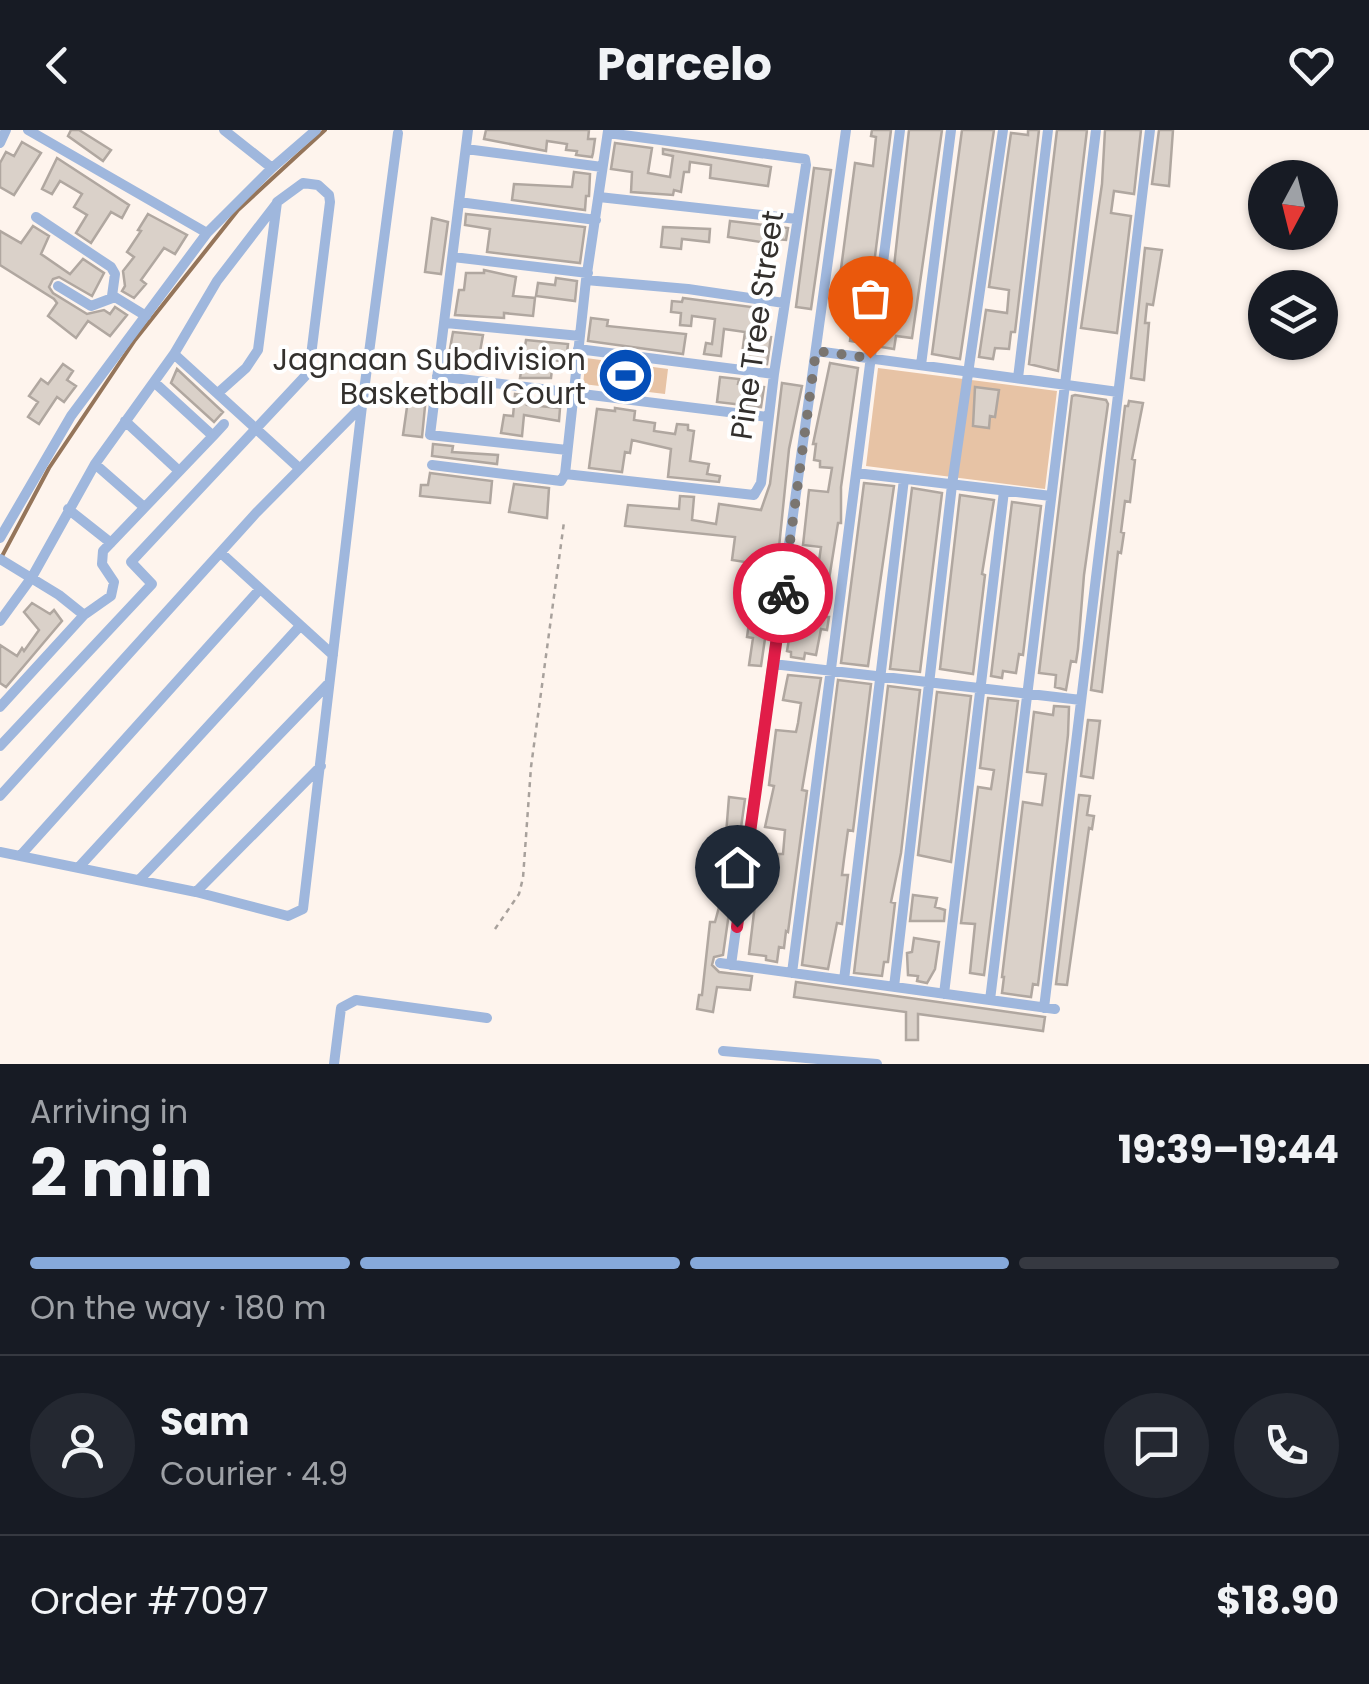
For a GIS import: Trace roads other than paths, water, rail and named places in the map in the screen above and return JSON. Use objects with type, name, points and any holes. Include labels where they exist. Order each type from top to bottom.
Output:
[{"type":"street","points":[[0,143],[6,130]]},
{"type":"street","points":[[28,130],[207,232]]},
{"type":"street","points":[[224,130],[272,168]]},
{"type":"street","points":[[0,538],[71,416],[207,232],[316,130]]},
{"type":"street","points":[[468,130],[430,435],[568,450]]},
{"type":"street","points":[[846,130],[773,664],[726,964],[1050,1009],[1081,700],[1150,130]]},
{"type":"street","points":[[792,973],[900,130]]},
{"type":"street","points":[[922,365],[951,130]]},
{"type":"street","points":[[894,987],[952,484],[1002,130]]},
{"type":"street","points":[[1018,378],[1048,130]]},
{"type":"street","points":[[990,1000],[1096,130]]},
{"type":"street","points":[[432,466],[560,481],[565,474],[608,132]]},
{"type":"street","name":"Pine Tree Street","points":[[565,474],[752,496],[761,483],[805,159],[608,132]]},
{"type":"street","points":[[0,852],[196,892],[288,916],[300,912],[322,766],[362,406],[398,133]]},
{"type":"street","points":[[466,149],[602,167]]},
{"type":"street","points":[[0,621],[32,578],[96,464],[174,354],[217,282],[278,202],[294,188],[307,183],[325,190],[330,202],[309,372],[131,562],[152,584],[0,746]]},
{"type":"street","points":[[598,197],[797,219]]},
{"type":"street","points":[[218,393],[246,368],[258,350],[278,202]]},
{"type":"street","points":[[459,202],[596,220]]},
{"type":"street","points":[[36,216],[112,267],[112,296]]},
{"type":"street","points":[[453,257],[784,303]]},
{"type":"street","points":[[58,286],[92,306],[112,296]]},
{"type":"street","points":[[112,296],[146,316]]},
{"type":"street","points":[[446,323],[580,336]]},
{"type":"street","points":[[578,350],[774,374]]},
{"type":"street","points":[[816,351],[1118,392]]},
{"type":"street","points":[[174,354],[299,468]]},
{"type":"street","points":[[437,376],[768,417]]},
{"type":"street","points":[[154,382],[212,436]]},
{"type":"street","points":[[0,796],[299,468],[362,406]]},
{"type":"street","points":[[125,421],[179,472]]},
{"type":"street","points":[[0,707],[84,616],[108,599],[114,582],[101,561],[103,551],[224,424]]},
{"type":"street","points":[[96,464],[144,507]]},
{"type":"street","points":[[856,473],[1051,496]]},
{"type":"street","points":[[844,980],[904,479]]},
{"type":"street","points":[[944,994],[1004,491]]},
{"type":"street","points":[[68,509],[111,543]]},
{"type":"street","points":[[221,553],[333,655]]},
{"type":"street","points":[[5,562],[84,616]]},
{"type":"street","points":[[20,856],[260,589]]},
{"type":"street","points":[[79,867],[300,626]]},
{"type":"street","points":[[773,664],[1081,700]]},
{"type":"street","points":[[139,880],[330,681]]},
{"type":"street","points":[[196,892],[322,766]]},
{"type":"street","points":[[334,1064],[341,1008],[347,1002],[356,1000],[487,1018]]},
{"type":"street","points":[[723,1051],[876,1064]]},
{"type":"waterway","points":[[1,558],[49,468],[135,340],[238,210],[325,130]]},
{"type":"place","name":"Jagnaan Subdivision Basketball Court","points":[[625,376]]}]
